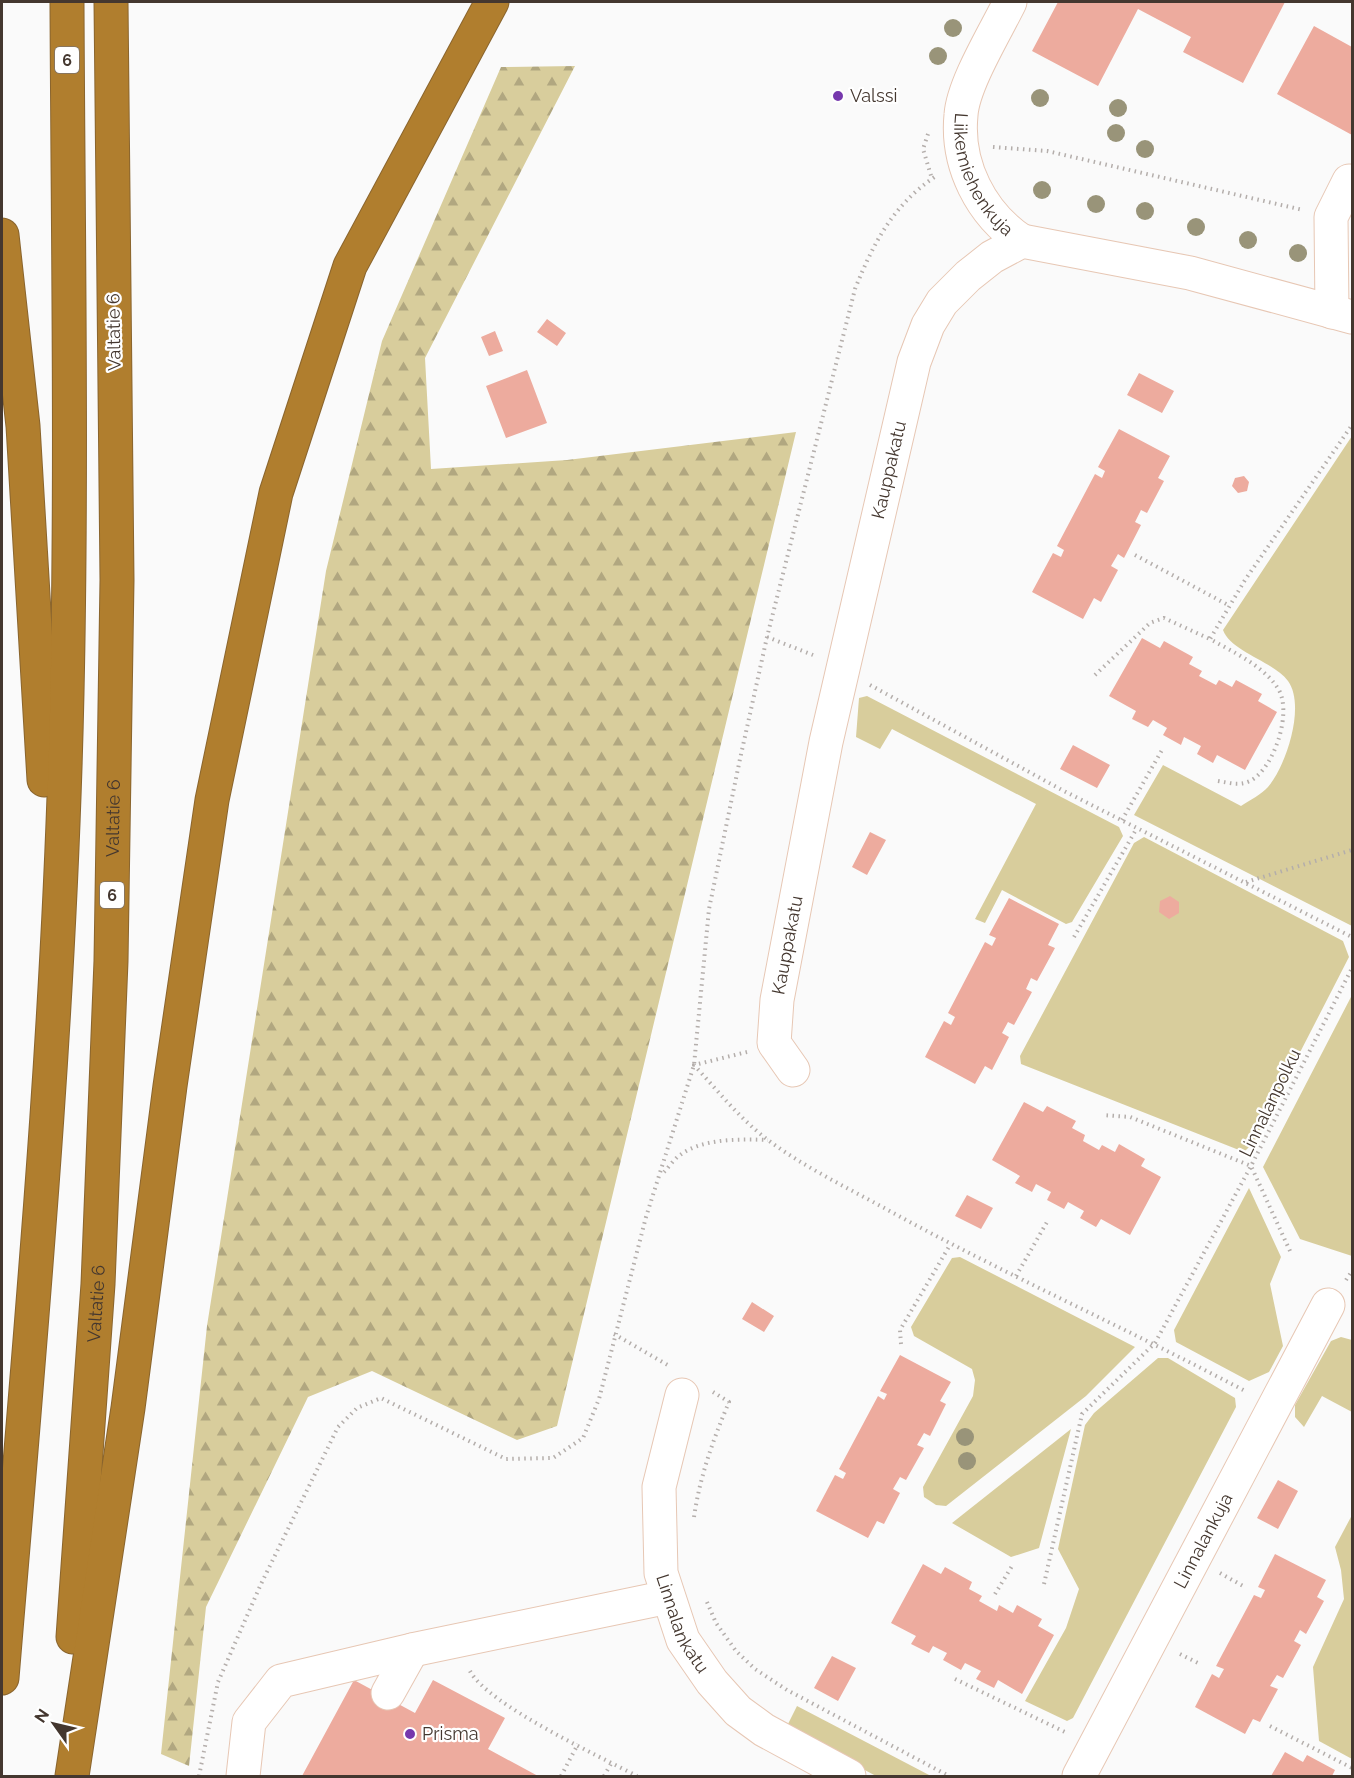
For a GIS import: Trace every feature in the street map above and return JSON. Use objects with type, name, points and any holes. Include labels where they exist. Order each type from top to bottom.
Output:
[{"type":"highway","name":"6","points":[[2,1678],[29,1349],[54,977],[67,696],[69,470],[67,2]]},
{"type":"highway","name":"Valtatie 6","points":[[64,1776],[98,1284],[111,960],[117,580],[111,2]]},
{"type":"highway","points":[[72,1776],[128,1408],[170,1086],[212,800],[276,493],[350,266],[492,2]]},
{"type":"highway","points":[[2,235],[23,426],[54,977]]},
{"type":"street","name":"Liikemiehenkuja","points":[[1010,2],[968,90],[961,114],[963,158],[973,186],[1000,227],[1022,241]]},
{"type":"street","points":[[1022,241],[1190,273],[1342,315],[1331,218],[1349,181]]},
{"type":"street","name":"Kauppakatu","points":[[774,1043],[777,1000],[826,742],[914,362],[928,325],[942,302],[968,276],[992,257],[1022,241]]},
{"type":"street","points":[[774,1043],[793,1070]]},
{"type":"street","name":"Linnalankuja","points":[[1079,1776],[1328,1305]]},
{"type":"street","name":"Linnalankatu","points":[[688,1384],[659,1487],[661,1573],[683,1640],[712,1682],[738,1711],[764,1730],[849,1776]]},
{"type":"street","points":[[243,1776],[249,1722],[281,1681],[412,1650],[668,1597]]},
{"type":"street","points":[[388,1693],[412,1650]]},
{"type":"path","points":[[1210,639],[1291,512],[1353,425]]},
{"type":"path","points":[[1135,555],[1230,606]]},
{"type":"path","points":[[1095,675],[1149,623],[1164,618],[1210,639],[1263,673],[1279,688],[1284,705],[1283,726],[1265,765],[1252,780],[1237,785],[1218,781]]},
{"type":"path","points":[[859,679],[1137,828],[1353,937]]},
{"type":"path","points":[[1122,820],[1161,750]]},
{"type":"path","points":[[1074,937],[1137,828]]},
{"type":"path","points":[[1246,883],[1353,850]]},
{"type":"path","name":"Linnalanpolku","points":[[1290,1251],[1251,1166],[1353,968]]},
{"type":"path","points":[[774,1043],[694,1065],[768,1140],[825,1175],[950,1245],[1155,1343],[1274,1407]]},
{"type":"path","points":[[1044,1584],[1082,1414],[1155,1343],[1251,1166],[1130,1117],[1102,1115]]},
{"type":"path","points":[[661,1175],[681,1154],[708,1144],[739,1139],[768,1140]]},
{"type":"path","points":[[1016,1276],[1047,1222]]},
{"type":"path","points":[[900,1344],[900,1330],[950,1245]]},
{"type":"path","points":[[615,1334],[688,1384],[729,1402],[711,1443],[698,1488],[693,1523]]},
{"type":"path","points":[[199,1776],[218,1682],[261,1584],[338,1427],[357,1408],[381,1398],[506,1458],[553,1458],[583,1438],[599,1399]]},
{"type":"path","points":[[995,1594],[1012,1566]]},
{"type":"path","points":[[706,1601],[716,1623],[736,1651],[755,1668],[787,1690],[949,1776]]},
{"type":"path","points":[[454,1641],[474,1679],[499,1701],[637,1776]]},
{"type":"path","points":[[955,1679],[1095,1746]]},
{"type":"path","points":[[1270,1726],[1353,1768]]},
{"type":"path","points":[[561,1776],[578,1744]]},
{"type":"path","points":[[604,1776],[612,1762]]},
{"type":"green space","points":[[575,66],[425,358],[431,469],[567,460],[796,432],[557,1426],[517,1440],[372,1371],[308,1397],[206,1607],[189,1766],[161,1754],[207,1326],[326,571],[382,341],[501,67]]},
{"type":"green space","points":[[1352,436],[1352,926],[1134,815],[1163,765],[1241,806],[1265,790],[1275,777],[1292,736],[1295,705],[1293,692],[1288,681],[1281,674],[1243,651],[1227,638],[1223,630]]},
{"type":"green space","points":[[867,696],[1119,827],[1123,836],[1072,922],[1066,924],[1002,890],[985,923],[975,919],[1036,804],[892,729],[880,749],[856,737],[859,698]]},
{"type":"green space","points":[[1144,837],[1343,941],[1349,957],[1254,1142],[1244,1152],[1021,1064],[1020,1056],[1134,843]]},
{"type":"green space","points":[[1352,995],[1352,1256],[1300,1239],[1263,1167]]},
{"type":"green space","points":[[1249,1188],[1281,1257],[1270,1284],[1283,1346],[1269,1372],[1249,1381],[1176,1342],[1174,1330]]},
{"type":"green space","points":[[960,1257],[1135,1347],[1086,1396],[946,1506],[936,1505],[924,1497],[923,1487],[973,1396],[975,1380],[972,1369],[914,1336],[911,1327],[952,1258]]},
{"type":"green space","points":[[1341,1337],[1352,1340],[1352,1412],[1322,1396],[1304,1427],[1295,1417],[1295,1405],[1331,1341]]},
{"type":"green space","points":[[1158,1358],[1168,1358],[1235,1398],[1236,1407],[1073,1718],[1067,1721],[1025,1701],[1066,1628],[1079,1589],[1058,1549],[1085,1425],[1094,1413]]},
{"type":"green space","points":[[1071,1429],[1039,1548],[1011,1557],[952,1523]]},
{"type":"green space","points":[[1352,1515],[1352,1759],[1319,1741],[1313,1667],[1344,1599],[1341,1570],[1335,1547]]},
{"type":"green space","points":[[797,1706],[931,1776],[876,1776],[786,1728]]},
{"type":"building","points":[[1058,2],[1285,2],[1243,83],[1183,52],[1191,37],[1138,9],[1098,86],[1032,51]]},
{"type":"building","points":[[1314,26],[1352,47],[1352,135],[1277,94]]},
{"type":"building","points":[[547,319],[566,333],[557,346],[537,332]]},
{"type":"building","points":[[495,331],[503,351],[489,356],[481,337]]},
{"type":"building","points":[[527,370],[547,423],[506,438],[486,386]]},
{"type":"building","points":[[1139,373],[1174,391],[1162,413],[1127,395]]},
{"type":"building","points":[[1119,429],[1170,456],[1158,478],[1164,481],[1147,513],[1141,510],[1135,522],[1141,525],[1124,558],[1118,554],[1111,566],[1118,570],[1101,602],[1094,598],[1083,619],[1032,592],[1053,553],[1061,557],[1064,550],[1057,546],[1095,474],[1102,478],[1105,471],[1098,467]]},
{"type":"building","points":[[1244,476],[1249,482],[1247,491],[1238,493],[1232,486],[1235,478]]},
{"type":"building","points":[[1142,638],[1160,648],[1164,641],[1193,657],[1189,664],[1202,671],[1199,676],[1216,685],[1219,680],[1232,687],[1236,680],[1262,694],[1258,701],[1277,712],[1245,770],[1217,755],[1213,763],[1197,754],[1201,746],[1184,737],[1181,745],[1163,735],[1167,728],[1153,720],[1148,727],[1132,719],[1136,711],[1109,696]]},
{"type":"building","points":[[1073,745],[1110,765],[1097,788],[1060,769]]},
{"type":"building","points":[[870,832],[886,840],[867,875],[852,867]]},
{"type":"building","points":[[1170,896],[1179,902],[1179,913],[1169,919],[1159,912],[1160,901]]},
{"type":"building","points":[[1009,898],[1059,924],[1048,945],[1055,948],[1037,981],[1031,978],[1026,989],[1032,992],[1014,1025],[1008,1022],[1002,1033],[1009,1037],[992,1070],[985,1066],[975,1084],[925,1057],[944,1021],[951,1025],[955,1017],[948,1013],[985,942],[992,946],[996,938],[989,935]]},
{"type":"building","points":[[1024,1102],[1043,1112],[1047,1106],[1076,1121],[1072,1128],[1085,1135],[1083,1141],[1099,1150],[1102,1145],[1115,1152],[1119,1144],[1145,1159],[1141,1166],[1161,1177],[1130,1235],[1101,1219],[1096,1227],[1080,1218],[1084,1211],[1068,1202],[1064,1209],[1047,1200],[1051,1192],[1036,1184],[1032,1192],[1015,1183],[1020,1176],[992,1160]]},
{"type":"building","points":[[967,1195],[993,1208],[981,1229],[955,1216]]},
{"type":"building","points":[[752,1302],[774,1316],[764,1332],[742,1319]]},
{"type":"building","points":[[900,1355],[951,1382],[940,1401],[946,1404],[930,1436],[924,1433],[917,1445],[924,1448],[906,1480],[900,1477],[893,1489],[900,1493],[884,1524],[877,1521],[868,1538],[816,1511],[835,1475],[843,1479],[846,1473],[839,1469],[878,1396],[884,1400],[887,1394],[880,1391]]},
{"type":"building","points":[[1278,1480],[1298,1491],[1278,1529],[1257,1518]]},
{"type":"building","points":[[1275,1554],[1326,1580],[1317,1597],[1324,1601],[1306,1634],[1300,1630],[1294,1641],[1301,1645],[1283,1678],[1277,1675],[1270,1686],[1278,1689],[1260,1722],[1253,1719],[1245,1734],[1195,1707],[1212,1674],[1219,1678],[1224,1669],[1216,1666],[1254,1595],[1261,1598],[1265,1590],[1258,1587]]},
{"type":"building","points":[[923,1564],[941,1574],[945,1567],[972,1582],[969,1589],[982,1596],[979,1601],[997,1611],[999,1605],[1013,1613],[1017,1605],[1042,1619],[1038,1626],[1054,1635],[1022,1694],[998,1680],[994,1688],[976,1679],[981,1671],[965,1663],[961,1670],[943,1660],[947,1653],[933,1646],[929,1653],[911,1644],[916,1636],[891,1623]]},
{"type":"building","points":[[832,1656],[856,1668],[838,1701],[814,1688]]},
{"type":"building","name":"Prisma","points":[[354,1680],[415,1713],[433,1680],[505,1718],[488,1749],[538,1776],[302,1776]]},
{"type":"building","points":[[1285,1752],[1303,1762],[1307,1755],[1335,1770],[1332,1776],[1271,1776]]},
{"type":"place","name":"Valssi","points":[[838,96]]},
{"type":"place","name":"Prisma","points":[[410,1734]]}]
